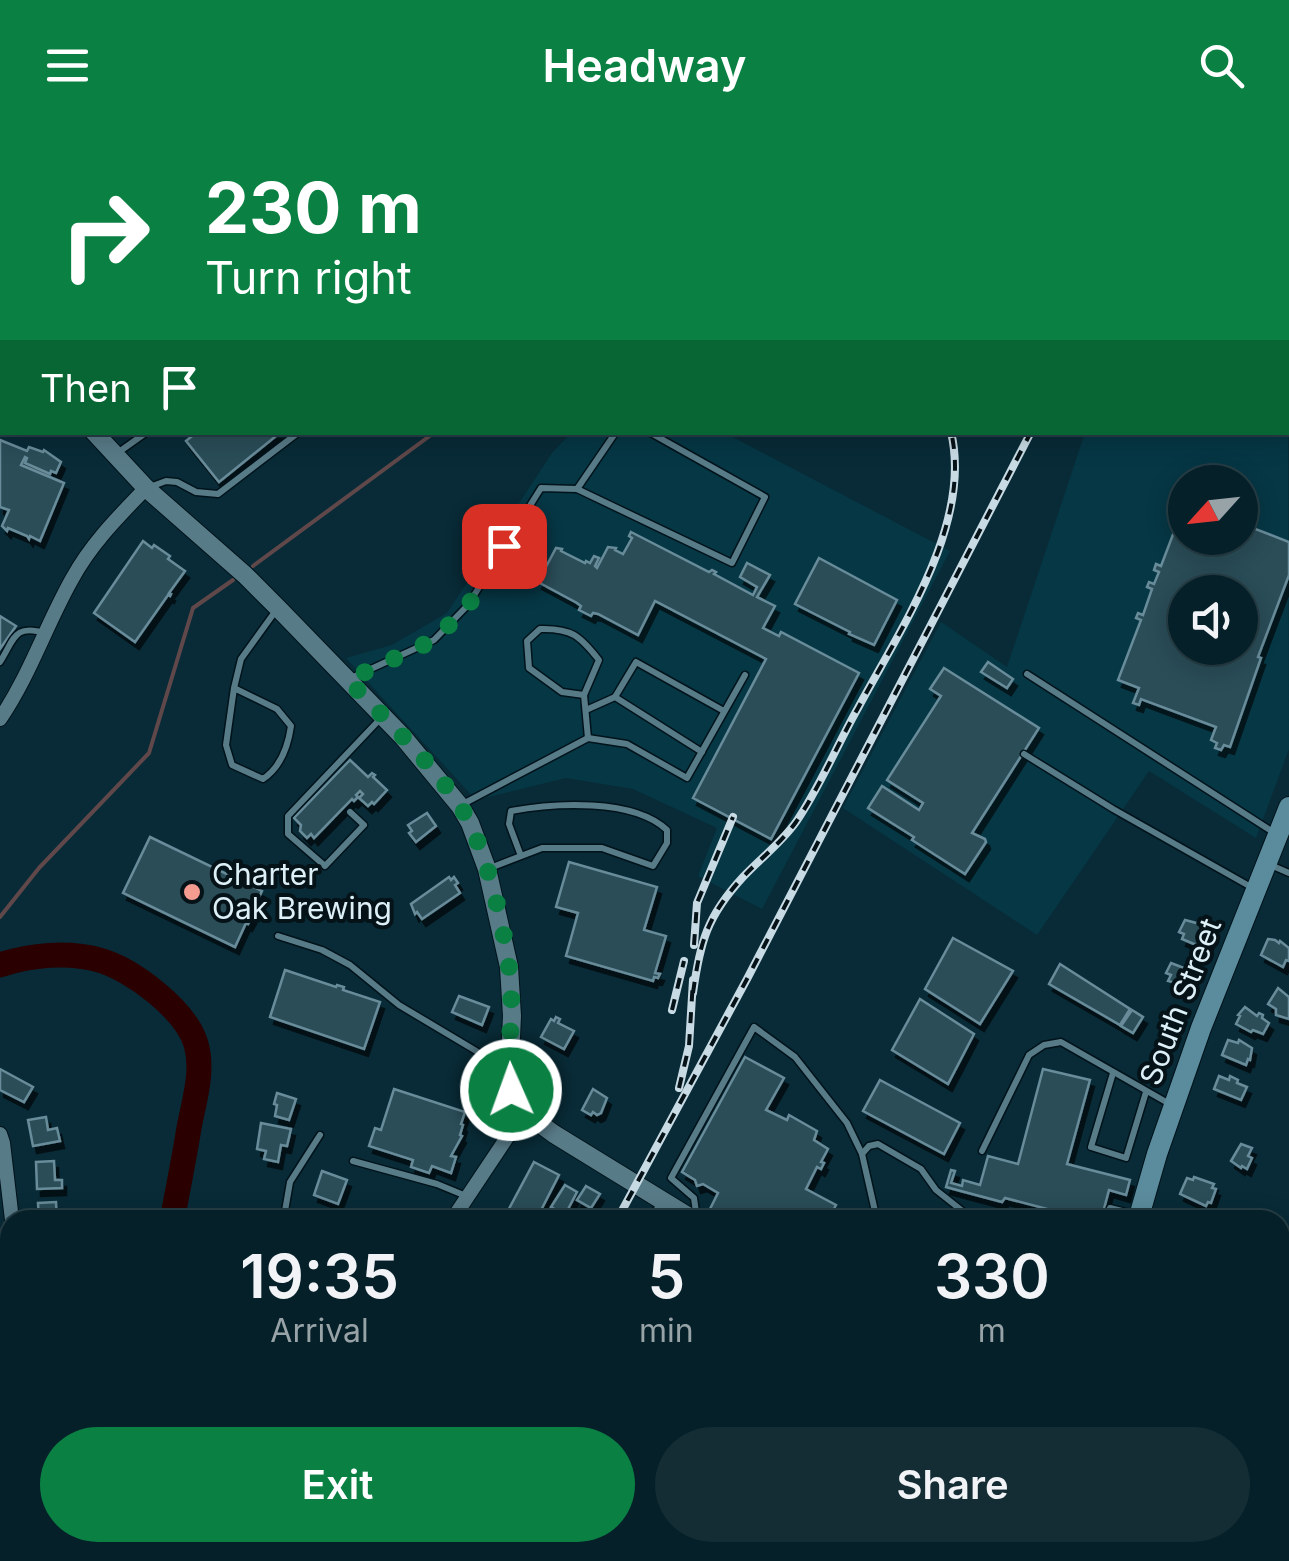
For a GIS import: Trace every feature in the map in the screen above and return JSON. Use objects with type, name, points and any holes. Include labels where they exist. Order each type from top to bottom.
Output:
[{"type":"main road","name":"South Street","points":[[1141,1210],[1201,1028],[1289,807]]},
{"type":"street","points":[[97,435],[146,488],[278,608],[383,716],[460,806],[487,869],[509,967],[511,1090],[524,1112],[554,1134],[677,1210]]},
{"type":"street","points":[[0,719],[37,655],[71,580],[99,536],[146,488]]},
{"type":"street","points":[[458,1210],[524,1112]]},
{"type":"street","points":[[0,1134],[11,1210]]},
{"type":"lane","points":[[114,455],[144,435]]},
{"type":"lane","points":[[146,488],[166,481],[196,492],[218,494],[295,435]]},
{"type":"lane","points":[[577,489],[614,435]]},
{"type":"lane","points":[[348,680],[434,640],[468,606],[541,488],[577,489],[732,563],[764,497],[654,435]]},
{"type":"lane","points":[[234,688],[276,709],[290,726],[288,746],[272,772],[262,779],[232,765],[226,744],[234,688],[241,658],[278,608]]},
{"type":"lane","points":[[0,662],[18,632],[28,628],[46,634]]},
{"type":"lane","points":[[584,694],[562,692],[529,668],[527,641],[540,629],[557,628],[582,638],[599,660],[584,694],[588,738]]},
{"type":"lane","points":[[586,710],[615,697],[636,662],[724,712]]},
{"type":"lane","points":[[1027,674],[1278,835]]},
{"type":"lane","points":[[460,806],[588,738],[627,744],[687,778],[745,675]]},
{"type":"lane","points":[[615,697],[702,752]]},
{"type":"lane","points":[[350,812],[364,825],[325,866],[288,834],[288,816],[383,716]]},
{"type":"lane","points":[[1024,754],[1256,890]]},
{"type":"lane","points":[[487,869],[542,848],[602,848],[652,866],[667,842],[667,830],[657,821],[607,806],[546,805],[511,812],[509,824],[521,856]]},
{"type":"lane","points":[[1267,863],[1289,873]]},
{"type":"lane","points":[[278,936],[350,964],[399,1005],[509,1071]]},
{"type":"lane","points":[[696,1210],[694,1198],[671,1178],[754,1026],[795,1057],[847,1123],[862,1154],[874,1210]]},
{"type":"lane","points":[[982,1150],[1029,1055],[1044,1045],[1060,1042],[1174,1105]]},
{"type":"lane","points":[[1113,1072],[1090,1147],[1126,1158],[1146,1092]]},
{"type":"lane","points":[[284,1210],[290,1182],[320,1135]]},
{"type":"lane","points":[[862,1154],[878,1144],[921,1169],[957,1210]]},
{"type":"lane","points":[[353,1161],[467,1196]]},
{"type":"lane","points":[[656,1210],[662,1201]]},
{"type":"lane","points":[[1110,1208],[1116,1210]]},
{"type":"shaded area","points":[[569,435],[729,435],[950,551],[762,909],[698,876],[717,828],[633,789],[566,778],[476,800],[346,658],[392,645],[447,613],[552,453]]},
{"type":"shaded area","points":[[1084,435],[1288,435],[1289,749],[1256,838],[1149,771],[1037,935],[843,808],[941,622],[1007,667]]},
{"type":"building","points":[[193,435],[277,435],[219,482],[186,441]]},
{"type":"building","points":[[0,440],[27,451],[29,447],[44,450],[61,462],[56,473],[50,474],[25,463],[25,457],[21,465],[64,483],[40,541],[2,526],[9,510],[0,507]]},
{"type":"building","points":[[1258,530],[1289,542],[1289,575],[1230,747],[1215,748],[1217,743],[1211,740],[1216,727],[1141,699],[1139,705],[1133,703],[1139,688],[1118,680],[1141,620],[1136,618],[1138,613],[1143,615],[1152,589],[1147,587],[1149,582],[1154,584],[1159,572],[1154,570],[1156,564],[1161,566],[1168,548],[1168,555],[1258,555]]},
{"type":"building","points":[[631,532],[716,572],[753,595],[757,587],[740,577],[747,563],[770,575],[757,597],[775,606],[763,628],[779,636],[781,632],[859,673],[771,839],[693,798],[766,659],[655,601],[638,635],[598,614],[591,616],[579,610],[581,606],[577,603],[538,582],[556,548],[585,563],[590,563],[594,556],[599,558],[597,568],[608,547],[623,554]]},
{"type":"building","points":[[143,541],[170,556],[168,559],[185,571],[135,642],[94,613]]},
{"type":"building","points":[[819,558],[897,600],[874,645],[795,604]]},
{"type":"building","points":[[0,616],[16,626],[0,649]]},
{"type":"building","points":[[988,662],[1013,679],[1007,688],[981,672]]},
{"type":"building","points":[[944,668],[1039,728],[972,833],[986,842],[965,874],[868,808],[882,786],[919,810],[923,803],[887,780],[941,696],[930,689]]},
{"type":"building","points":[[350,760],[368,777],[375,775],[387,790],[368,806],[359,798],[363,794],[360,791],[314,838],[311,834],[307,838],[294,818]]},
{"type":"building","points":[[427,813],[436,826],[416,842],[408,825]]},
{"type":"building","name":"Charter Oak Brewing","points":[[150,837],[262,891],[235,947],[123,893]]},
{"type":"building","points":[[569,862],[657,887],[644,930],[666,936],[655,973],[660,974],[658,978],[653,981],[566,956],[578,913],[556,907]]},
{"type":"building","points":[[454,877],[460,893],[422,919],[415,914],[411,904]]},
{"type":"building","points":[[1185,920],[1204,925],[1213,933],[1206,949],[1182,939],[1184,934],[1179,932]]},
{"type":"building","points":[[953,938],[1013,971],[980,1024],[925,989]]},
{"type":"building","points":[[1268,939],[1289,948],[1289,961],[1283,967],[1261,955]]},
{"type":"building","points":[[1171,963],[1195,975],[1187,986],[1168,981],[1171,975],[1166,973]]},
{"type":"building","points":[[1060,964],[1130,1009],[1120,1025],[1049,984]]},
{"type":"building","points":[[285,970],[380,1002],[364,1049],[270,1017]]},
{"type":"building","points":[[1278,988],[1289,997],[1289,1019],[1276,1015],[1276,1009],[1268,1004]]},
{"type":"building","points":[[459,996],[489,1007],[482,1025],[452,1012]]},
{"type":"building","points":[[920,999],[974,1034],[948,1084],[892,1050]]},
{"type":"building","points":[[1245,1007],[1257,1016],[1263,1015],[1269,1023],[1263,1034],[1236,1024]]},
{"type":"building","points":[[1132,1010],[1143,1017],[1133,1033],[1121,1026]]},
{"type":"building","points":[[556,1017],[560,1019],[558,1023],[574,1031],[564,1049],[541,1037]]},
{"type":"building","points":[[1228,1040],[1239,1040],[1252,1048],[1246,1065],[1222,1055]]},
{"type":"building","points":[[745,1057],[784,1078],[766,1110],[787,1120],[789,1115],[817,1131],[814,1140],[828,1149],[821,1169],[817,1167],[806,1189],[836,1205],[833,1210],[712,1210],[718,1193],[703,1184],[697,1186],[695,1180],[682,1172]]},
{"type":"building","points":[[0,1069],[33,1087],[24,1102],[0,1090]]},
{"type":"building","points":[[1043,1069],[1090,1080],[1067,1164],[1130,1180],[1126,1195],[1109,1190],[1104,1210],[1051,1210],[946,1187],[951,1170],[955,1171],[951,1183],[962,1186],[963,1180],[980,1185],[988,1156],[1018,1164]]},
{"type":"building","points":[[1219,1076],[1229,1080],[1230,1076],[1247,1087],[1241,1100],[1214,1089]]},
{"type":"building","points":[[880,1080],[960,1123],[944,1154],[863,1111]]},
{"type":"building","points":[[394,1089],[465,1112],[462,1136],[451,1156],[456,1157],[451,1173],[432,1166],[429,1173],[411,1167],[413,1160],[369,1146],[375,1128],[381,1130]]},
{"type":"building","points":[[593,1089],[607,1098],[597,1115],[582,1110]]},
{"type":"building","points":[[277,1093],[296,1099],[289,1120],[275,1116]]},
{"type":"building","points":[[46,1117],[48,1130],[57,1128],[60,1141],[33,1146],[28,1120]]},
{"type":"building","points":[[261,1123],[291,1129],[287,1146],[281,1145],[278,1162],[264,1159],[266,1151],[257,1149]]},
{"type":"building","points":[[1241,1144],[1252,1148],[1247,1169],[1231,1161]]},
{"type":"building","points":[[54,1161],[55,1180],[62,1180],[62,1188],[37,1189],[36,1162]]},
{"type":"building","points":[[534,1162],[559,1175],[541,1210],[508,1210]]},
{"type":"building","points":[[322,1171],[347,1180],[338,1204],[314,1195]]},
{"type":"building","points":[[1187,1178],[1214,1184],[1211,1203],[1206,1206],[1180,1194]]},
{"type":"building","points":[[565,1185],[577,1192],[568,1210],[551,1207]]},
{"type":"building","points":[[586,1186],[600,1194],[591,1208],[577,1200]]},
{"type":"building","points":[[56,1202],[56,1210],[38,1210],[38,1203]]},
{"type":"waterway","points":[[253,566],[431,435]]},
{"type":"waterway","points":[[0,917],[39,868],[149,753],[193,608],[233,580]]},
{"type":"waterway","points":[[0,965],[49,955],[99,960],[142,982],[181,1018],[196,1044],[199,1075],[174,1210]]},
{"type":"railway","points":[[693,993],[702,944],[713,917],[731,891],[784,837],[805,809],[928,576],[952,503],[955,467],[951,435]]},
{"type":"railway","points":[[622,1210],[1029,435]]},
{"type":"railway","points":[[694,945],[697,903],[733,817]]},
{"type":"railway","points":[[672,1010],[684,961]]},
{"type":"railway","points":[[679,1088],[689,1046],[693,980]]},
{"type":"place","name":"Charter Oak Brewing","points":[[192,892]]},
{"type":"route","points":[[504,546],[468,606],[434,640],[348,680],[436,774],[460,806],[480,847],[509,967],[511,1090]]}]
